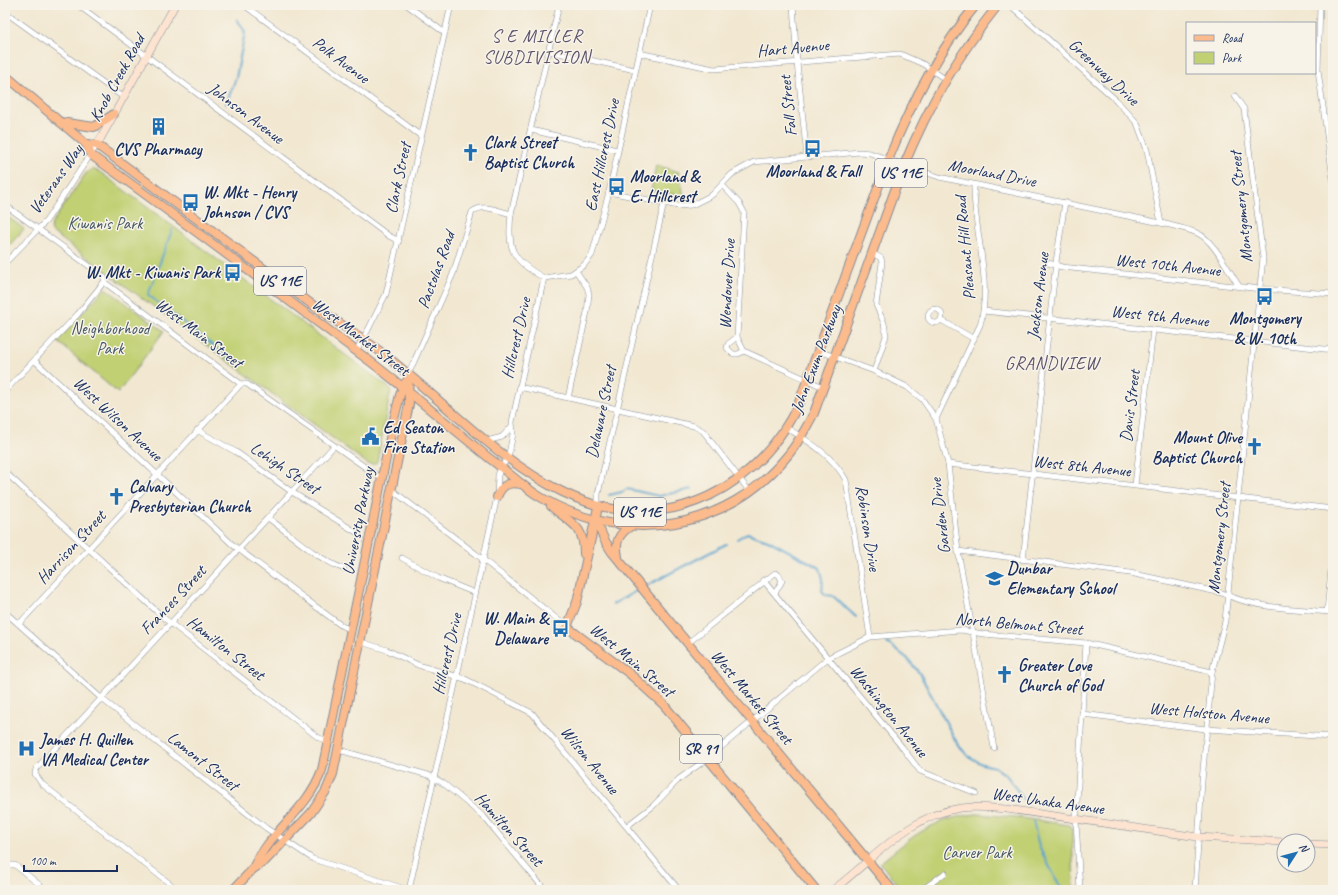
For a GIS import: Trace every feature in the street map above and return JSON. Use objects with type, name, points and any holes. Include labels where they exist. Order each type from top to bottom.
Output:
[{"type":"main road","name":"Knob Creek Road","points":[[97,145],[175,5]]},
{"type":"main road","name":"John Exum Parkway","points":[[508,458],[537,480],[561,492],[598,507],[634,512],[681,507],[716,492],[740,478],[772,449],[787,428],[798,406],[904,121],[932,69],[954,34],[976,5]]},
{"type":"main road","name":"John Exum Parkway","points":[[522,484],[543,499],[564,509],[596,519],[631,526],[659,526],[686,522],[712,513],[750,492],[779,466],[801,437],[814,413],[904,165],[920,127],[945,79],[969,41],[998,5]]},
{"type":"main road","points":[[5,74],[86,144],[90,154]]},
{"type":"main road","points":[[59,122],[94,127],[114,114]]},
{"type":"main road","points":[[86,144],[97,145]]},
{"type":"main road","name":"West Market Street","points":[[97,145],[391,360],[508,458]]},
{"type":"main road","name":"West Market Street","points":[[90,154],[406,389],[522,484]]},
{"type":"main road","name":"University Parkway","points":[[233,890],[253,869],[266,861],[286,841],[320,801],[333,774],[409,404],[406,389],[408,375]]},
{"type":"main road","name":"University Parkway","points":[[253,869],[260,854],[296,814],[313,791],[322,770],[330,741],[398,401],[406,389]]},
{"type":"main road","points":[[497,497],[500,489],[505,485],[514,482],[522,484]]},
{"type":"main road","points":[[543,499],[576,526],[580,532],[583,538],[584,567]]},
{"type":"main road","name":"Delaware Street","points":[[567,627],[577,602],[598,507]]},
{"type":"main road","name":"West Market Street","points":[[596,519],[605,542],[892,890]]},
{"type":"main road","points":[[618,558],[616,548],[620,533],[631,526]]},
{"type":"main road","points":[[589,545],[596,538],[605,542]]},
{"type":"main road","name":"West Main Street","points":[[567,627],[652,693],[664,705],[816,890]]},
{"type":"main road","name":"West Unaka Avenue","points":[[832,890],[913,825],[937,813],[960,808],[981,806],[1198,837],[1276,842]]},
{"type":"main road","points":[[1316,844],[1333,845]]},
{"type":"street","name":"Johnson Avenue","points":[[78,5],[389,236],[399,241]]},
{"type":"street","name":"Polk Avenue","points":[[244,5],[421,136]]},
{"type":"street","points":[[407,5],[445,34]]},
{"type":"street","name":"Clark Street","points":[[356,351],[386,294],[445,34],[450,5]]},
{"type":"street","points":[[544,278],[526,268],[516,258],[511,246],[509,232],[511,214],[559,5]]},
{"type":"street","name":"East Hillcrest Drive","points":[[544,278],[558,277],[576,270],[584,265],[592,255],[609,192],[650,5]]},
{"type":"street","name":"Fall Street","points":[[793,5],[797,63],[807,157]]},
{"type":"street","name":"Greenway Drive","points":[[1010,5],[1116,100],[1137,123],[1147,150],[1161,223]]},
{"type":"street","points":[[1320,5],[1318,70],[1333,179]]},
{"type":"street","points":[[5,12],[123,97]]},
{"type":"street","points":[[549,51],[635,70]]},
{"type":"street","name":"Hart Avenue","points":[[639,54],[714,69],[900,54],[910,57],[932,69],[945,79]]},
{"type":"street","name":"Montgomery Street","points":[[1195,890],[1206,729],[1212,672],[1222,638],[1264,249],[1244,109],[1235,96]]},
{"type":"street","points":[[531,130],[617,150]]},
{"type":"street","name":"Veterans Way","points":[[5,263],[39,229],[54,210],[97,145]]},
{"type":"street","name":"Moorland Drive","points":[[609,192],[664,204],[678,206],[692,205],[712,195],[732,174],[754,162],[860,152],[889,158],[904,165],[939,177],[1065,202],[1197,232],[1204,237],[1239,286]]},
{"type":"street","name":"Wendover Drive","points":[[722,185],[739,203],[744,212],[737,337],[744,351],[823,387]]},
{"type":"street","name":"Pleasant Hill Road","points":[[936,419],[974,339],[984,311],[984,288],[974,185]]},
{"type":"street","name":"Jackson Avenue","points":[[1023,560],[1056,266],[1065,202]]},
{"type":"street","name":"Delaware Street","points":[[598,507],[598,496],[664,204]]},
{"type":"street","name":"West Main Street","points":[[5,205],[103,276],[105,279],[104,282],[242,384],[247,384],[254,388],[334,446],[382,478]]},
{"type":"street","name":"Pactolas Road","points":[[408,375],[453,274],[472,212],[478,208],[484,207],[511,214]]},
{"type":"street","points":[[872,253],[881,258],[882,263],[876,305],[884,323],[886,336],[874,371]]},
{"type":"street","name":"West 10th Avenue","points":[[1048,264],[1260,289],[1333,294]]},
{"type":"street","points":[[568,398],[587,312],[589,294],[587,287],[576,270]]},
{"type":"street","name":"Hillcrest Drive","points":[[408,890],[497,497],[498,475],[501,467],[508,458],[512,434],[511,427],[544,278]]},
{"type":"street","points":[[5,391],[78,314],[104,282]]},
{"type":"street","name":"West 9th Avenue","points":[[984,311],[1333,350]]},
{"type":"street","points":[[942,320],[974,339]]},
{"type":"street","name":"Davis Street","points":[[1135,485],[1153,330]]},
{"type":"street","points":[[737,337],[728,344],[727,348],[733,354],[738,354],[744,351]]},
{"type":"street","name":"Garden Drive","points":[[819,351],[874,371],[907,387],[922,399],[936,419],[948,464],[958,551],[971,632],[994,748]]},
{"type":"street","name":"West Wilson Avenue","points":[[35,361],[239,549],[342,626],[352,630]]},
{"type":"street","name":"Harrison Street","points":[[19,624],[197,430],[242,384]]},
{"type":"street","points":[[519,388],[694,426],[703,431],[750,492]]},
{"type":"street","points":[[487,441],[502,437],[511,427]]},
{"type":"street","name":"Robinson Drive","points":[[787,428],[828,455],[838,466],[846,480],[870,637]]},
{"type":"street","name":"Lehigh Street","points":[[197,430],[236,452],[292,492],[356,532]]},
{"type":"street","name":"Frances Street","points":[[178,890],[42,784],[35,774],[40,764],[102,699],[170,623],[334,446]]},
{"type":"street","name":"West 8th Avenue","points":[[948,464],[1333,509]]},
{"type":"street","name":"Hamilton Street","points":[[5,472],[170,623],[319,738],[330,741]]},
{"type":"street","name":"West Main Street","points":[[392,490],[483,559],[567,627]]},
{"type":"street","points":[[268,518],[301,544],[334,565],[344,569]]},
{"type":"street","points":[[1326,612],[1333,548]]},
{"type":"street","points":[[958,551],[1130,573],[1270,606],[1333,612]]},
{"type":"street","points":[[402,558],[438,578],[475,593]]},
{"type":"street","points":[[688,642],[763,580],[774,573],[780,575],[782,581],[775,593]]},
{"type":"street","name":"Washington Avenue","points":[[763,580],[902,747],[920,771],[976,793]]},
{"type":"street","name":"Lamont Street","points":[[5,612],[102,699],[277,835],[313,859],[408,890]]},
{"type":"street","name":"North Belmont Street","points":[[627,826],[653,806],[679,779],[708,758],[828,658],[870,637],[961,630],[1086,643],[1212,672]]},
{"type":"street","points":[[361,642],[387,650],[418,664],[456,677]]},
{"type":"street","points":[[1080,890],[1076,820],[1086,643]]},
{"type":"street","name":"Wilson Avenue","points":[[456,677],[472,683],[537,717],[679,890]]},
{"type":"street","name":"West Holston Avenue","points":[[1082,714],[1206,729],[1333,737]]},
{"type":"street","name":"Hamilton Street","points":[[339,750],[434,778],[444,783],[484,817],[545,890]]},
{"type":"street","points":[[7,864],[15,865],[46,890]]},
{"type":"street","points":[[922,890],[945,873]]},
{"type":"green space","points":[[656,165],[679,172],[684,196],[651,191]]},
{"type":"green space","name":"Kiwanis Park","points":[[92,169],[100,172],[391,389],[377,462],[374,464],[368,464],[52,232],[52,223],[86,173]]},
{"type":"green space","points":[[5,215],[24,229],[5,250]]},
{"type":"green space","name":"Neighborhood Park","points":[[105,288],[164,331],[118,393],[57,341]]},
{"type":"green space","name":"Carver Park","points":[[976,814],[1016,817],[1069,825],[1072,830],[1074,890],[902,890],[880,863],[924,830],[960,816]]},
{"type":"waterway","points":[[226,104],[236,78],[245,32],[237,19]]},
{"type":"waterway","points":[[172,230],[148,295],[237,364]]},
{"type":"waterway","points":[[609,495],[622,492],[627,489],[659,496],[692,489]]},
{"type":"waterway","points":[[737,539],[747,533],[768,540],[820,568],[823,579],[822,591],[826,595],[833,596],[856,617]]},
{"type":"waterway","points":[[644,587],[726,544]]},
{"type":"waterway","points":[[613,604],[640,589]]},
{"type":"waterway","points":[[887,643],[907,658],[920,674],[958,745],[968,756],[982,764],[995,767],[1007,776],[1027,804]]},
{"type":"waterway","points":[[1033,820],[1039,847],[1062,890]]},
{"type":"place","name":"CVS Pharmacy","points":[[158,127]]},
{"type":"place","name":"Moorland & Fall","points":[[813,149]]},
{"type":"place","name":"Clark Street Baptist Church","points":[[471,152]]},
{"type":"place","name":"Moorland & E. Hillcrest","points":[[617,186]]},
{"type":"place","name":"W. Mkt - Henry Johnson / CVS","points":[[190,202]]},
{"type":"place","name":"W. Mkt - Kiwanis Park","points":[[233,272]]},
{"type":"place","name":"Montgomery & W. 10th","points":[[1265,296]]},
{"type":"place","name":"Ed Seaton Fire Station","points":[[370,437]]},
{"type":"place","name":"Mount Olive Baptist Church","points":[[1255,447]]},
{"type":"place","name":"Calvary Presbyterian Church","points":[[116,496]]},
{"type":"place","name":"Dunbar Elementary School","points":[[994,578]]},
{"type":"place","name":"W. Main & Delaware","points":[[561,628]]},
{"type":"place","name":"Greater Love Church of God","points":[[1005,675]]},
{"type":"place","name":"James H. Quillen VA Medical Center","points":[[27,749]]},
{"type":"district","name":"S E MILLER SUBDIVISION","points":[[537,46]]},
{"type":"district","name":"GRANDVIEW","points":[[1052,363]]}]
